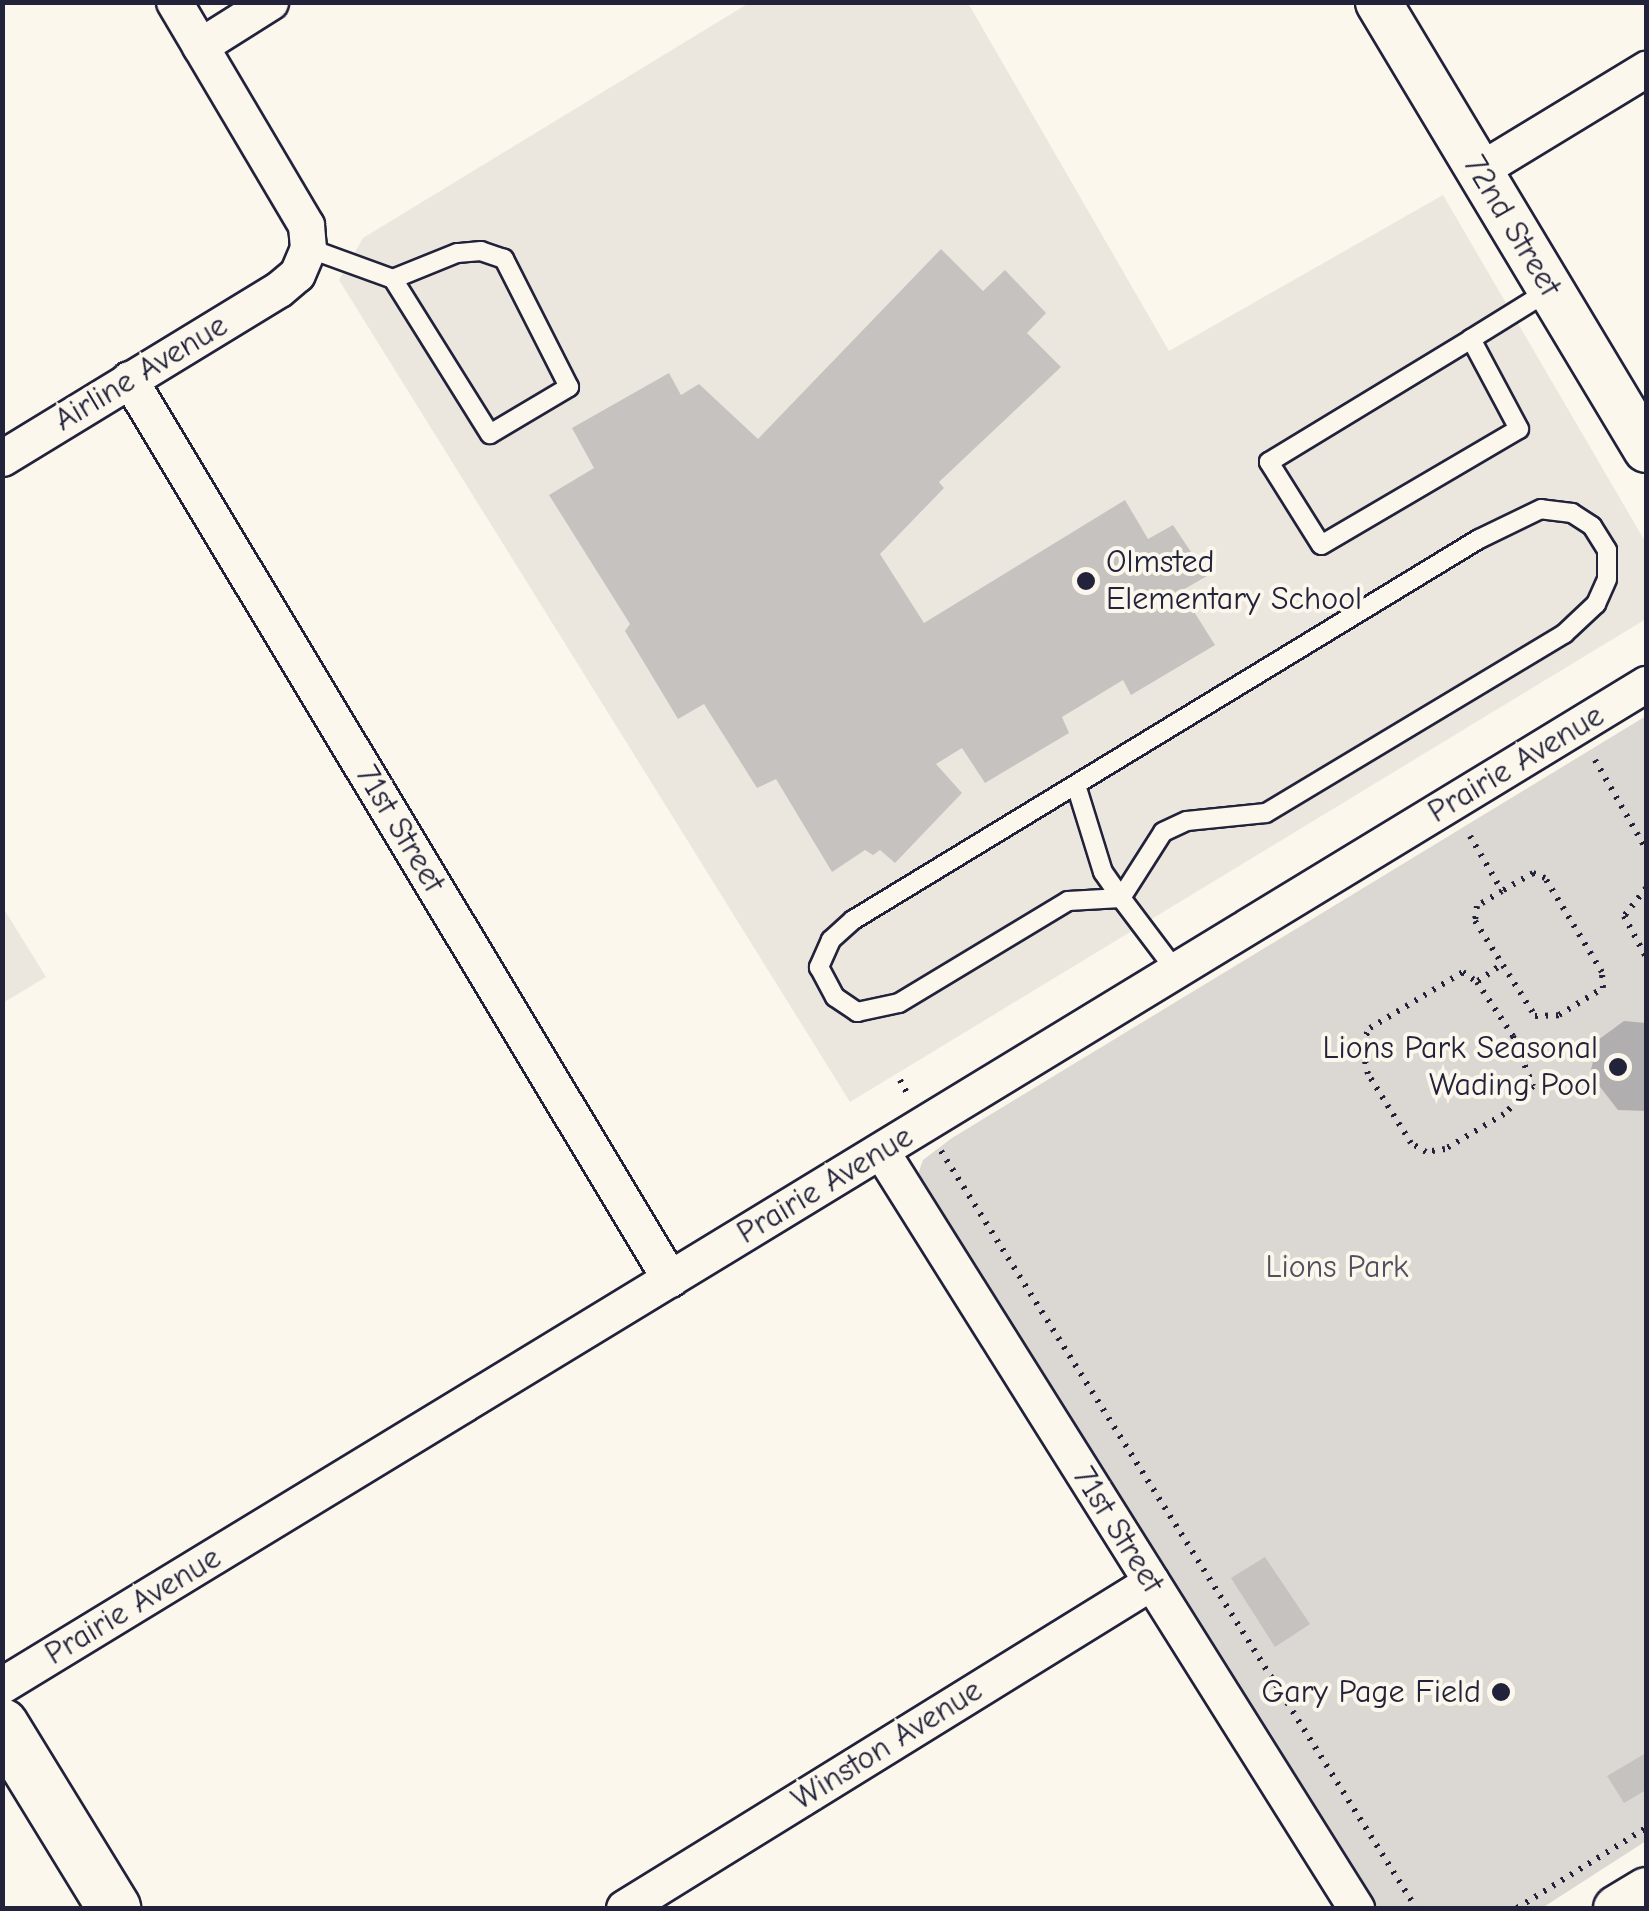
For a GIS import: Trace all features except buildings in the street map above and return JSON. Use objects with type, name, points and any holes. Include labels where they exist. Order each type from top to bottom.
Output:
[{"type":"main road","points":[[2,1725],[114,1908]]},
{"type":"street","points":[[174,2],[306,226],[308,248]]},
{"type":"street","points":[[200,46],[270,2]]},
{"type":"street","name":"72nd Street","points":[[1378,2],[1646,448]]},
{"type":"street","points":[[1478,171],[1646,69]]},
{"type":"street","name":"Airline Avenue","points":[[2,458],[279,288],[297,274],[308,248]]},
{"type":"street","name":"71st Street","points":[[129,380],[670,1279]]},
{"type":"street","name":"Prairie Avenue","points":[[2,1686],[1646,684]]},
{"type":"street","name":"71st Street","points":[[881,1151],[1356,1908]]},
{"type":"street","name":"Winston Avenue","points":[[624,1908],[1151,1582]]},
{"type":"street","points":[[1616,1908],[1646,1890]]},
{"type":"lane","points":[[308,248],[393,279],[490,434],[569,387],[504,259],[481,251],[457,252],[393,279]]},
{"type":"lane","points":[[1471,339],[1519,429],[1321,545],[1269,462],[1550,290]]},
{"type":"lane","points":[[1542,509],[1572,513],[1592,526],[1608,550],[1608,579],[1596,604],[1564,634],[1266,812],[1187,821],[1164,832],[1121,898],[1068,901],[899,1004],[857,1012],[835,996],[819,966],[830,940],[854,920],[1479,539],[1542,509]]},
{"type":"lane","points":[[1076,785],[1103,872],[1176,971]]},
{"type":"path","points":[[1595,760],[1646,849]]},
{"type":"path","points":[[1470,836],[1502,891]]},
{"type":"path","points":[[1533,874],[1545,878],[1606,983],[1540,1020],[1474,916],[1502,891],[1533,874]]},
{"type":"path","points":[[1646,888],[1624,916],[1646,957]]},
{"type":"path","points":[[1477,982],[1502,965]]},
{"type":"path","points":[[1455,973],[1477,982],[1528,1060],[1532,1092],[1460,1141],[1426,1152],[1412,1143],[1368,1074],[1362,1044],[1370,1028],[1455,973]]},
{"type":"path","points":[[900,1080],[1416,1908]]},
{"type":"path","points":[[1517,1908],[1646,1828]]},
{"type":"shaded area","name":"Olmsted Elementary School","points":[[749,3],[968,3],[1169,351],[1443,195],[1646,543],[1646,619],[850,1102],[339,280],[363,238]]},
{"type":"shaded area","points":[[2,906],[46,977],[3,1003],[2,1003]]},
{"type":"shaded area","name":"Lions Park Seasonal Wading Pool","points":[[1624,1021],[1646,1023],[1646,1111],[1618,1110],[1590,1074],[1598,1040]]},
{"type":"green space","name":"Lions Park","points":[[1646,716],[1646,1841],[1542,1908],[1374,1908],[918,1174],[923,1160],[952,1138]]},
{"type":"place","name":"Olmsted Elementary School","points":[[1086,581]]},
{"type":"place","name":"Lions Park Seasonal Wading Pool","points":[[1618,1067]]},
{"type":"place","name":"Gary Page Field","points":[[1501,1692]]}]
